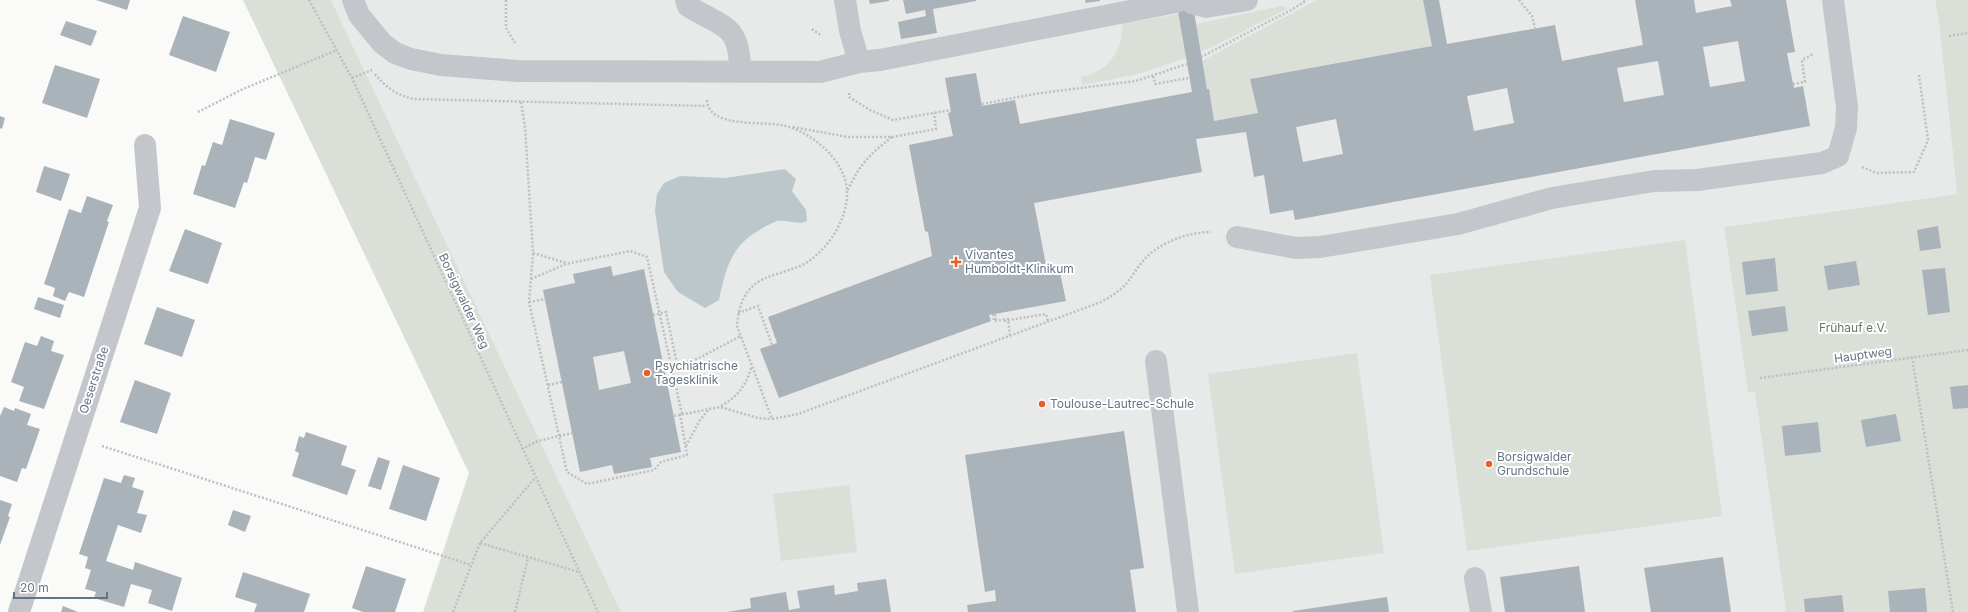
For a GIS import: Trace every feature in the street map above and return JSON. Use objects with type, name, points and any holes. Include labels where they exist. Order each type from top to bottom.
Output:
[{"type":"street","points":[[353,0],[359,15],[382,43],[395,53],[426,62],[441,65],[518,71],[704,72],[820,72],[859,62],[880,60],[1184,2],[1206,7],[1247,0]]},
{"type":"street","points":[[686,0],[688,6],[722,24],[736,38],[740,54],[740,72]]},
{"type":"street","points":[[845,0],[850,31],[859,62]]},
{"type":"street","points":[[1237,237],[1296,248],[1320,247],[1458,224],[1552,198],[1654,181],[1697,180],[1822,163],[1838,156],[1846,128],[1847,107],[1833,0]]},
{"type":"street","name":"Oeserstraße","points":[[19,612],[150,208],[145,145]]},
{"type":"street","points":[[1156,361],[1188,612]]},
{"type":"street","points":[[1475,578],[1481,612]]},
{"type":"path","name":"Borsigwalder Weg","points":[[309,0],[352,78],[598,612]]},
{"type":"path","points":[[506,0],[506,28],[518,47]]},
{"type":"path","points":[[1201,57],[1291,10],[1307,0]]},
{"type":"path","points":[[1519,0],[1532,16],[1535,28]]},
{"type":"path","points":[[1949,36],[1968,33]]},
{"type":"path","points":[[198,112],[243,89],[337,50]]},
{"type":"path","points":[[982,104],[1034,94],[1136,81],[1187,64]]},
{"type":"path","points":[[704,72],[707,106],[714,114],[728,121],[788,126],[848,137],[892,137],[936,129],[934,114]]},
{"type":"path","points":[[1838,156],[1876,173],[1914,172],[1928,140],[1919,75]]},
{"type":"path","points":[[1153,76],[1155,84],[1189,78]]},
{"type":"path","points":[[521,102],[525,127],[533,253],[530,279],[529,302],[566,472],[587,484],[654,470],[661,462],[687,455],[671,364],[647,257],[630,251],[566,264],[530,279]]},
{"type":"path","points":[[788,126],[810,135],[827,151],[842,172],[847,191]]},
{"type":"path","points":[[772,419],[751,367],[737,326],[738,313],[744,296],[754,284],[792,270],[810,260],[832,238],[844,211],[847,191],[857,172],[868,156],[892,137]]},
{"type":"path","points":[[674,416],[720,407],[758,418],[772,419],[798,414],[1101,302],[1114,295],[1151,253],[1170,241],[1193,234],[1209,232],[1229,234],[1237,237]]},
{"type":"path","points":[[533,253],[566,264]]},
{"type":"path","points":[[529,302],[545,299]]},
{"type":"path","points":[[738,313],[758,306],[772,345]]},
{"type":"path","points":[[653,315],[666,312],[677,364]]},
{"type":"path","points":[[1010,336],[1008,320],[994,321],[994,314],[996,322],[1027,317],[1046,314],[1048,322]]},
{"type":"path","points":[[663,365],[677,364],[699,358],[741,336]]},
{"type":"path","name":"Hauptweg","points":[[1760,378],[1968,350]]},
{"type":"path","points":[[1912,357],[1952,612]]},
{"type":"path","points":[[720,407],[741,391],[748,378],[751,367]]},
{"type":"path","points":[[548,385],[562,382]]},
{"type":"path","points":[[686,446],[700,420],[710,408]]},
{"type":"path","points":[[522,449],[538,441],[573,432]]},
{"type":"path","points":[[96,445],[471,564]]},
{"type":"path","points":[[453,612],[480,543],[535,478]]},
{"type":"path","points":[[480,543],[579,572]]},
{"type":"path","points":[[515,612],[528,558]]},
{"type":"shaded area","name":"Vivantes Humboldt-Klinikum","points":[[331,0],[1935,0],[1939,23],[1957,194],[1724,227],[1748,392],[1755,391],[1786,612],[621,612]]},
{"type":"shaded area","points":[[785,169],[796,179],[792,191],[806,210],[807,221],[796,223],[777,221],[749,237],[741,244],[731,260],[724,279],[719,300],[705,308],[678,292],[664,272],[655,211],[657,194],[664,183],[680,176],[725,178]]},
{"type":"green space","points":[[243,0],[331,0],[621,612],[423,612],[469,473]]},
{"type":"green space","points":[[1317,0],[1423,0],[1432,46],[1251,78],[1258,113],[1214,121],[1202,61]]},
{"type":"green space","name":"Frühauf e.V.","points":[[1935,0],[1968,0],[1968,612],[1786,612],[1755,392],[1748,392],[1724,227],[1957,194],[1939,23]]},
{"type":"green space","points":[[1282,6],[1288,8],[1201,52],[1196,24]]},
{"type":"green space","points":[[1179,14],[1186,58],[1138,74],[1082,85],[1081,77],[1098,71],[1111,60],[1116,53],[1122,35],[1122,26],[1125,23]]},
{"type":"green space","points":[[1685,240],[1722,516],[1467,551],[1430,275]]},
{"type":"green space","points":[[1357,353],[1384,553],[1235,574],[1208,374]]},
{"type":"green space","points":[[849,485],[857,552],[781,561],[773,494]]},
{"type":"building","points":[[96,0],[130,0],[127,10]]},
{"type":"building","points":[[869,0],[889,0],[889,1],[870,4]]},
{"type":"building","points":[[903,0],[976,1],[933,9],[937,33],[901,39],[898,22],[926,16],[925,10],[906,14]]},
{"type":"building","points":[[1085,0],[1100,0],[1100,1],[1086,3]]},
{"type":"building","points":[[1176,0],[1192,0],[1214,121],[1258,113],[1250,79],[1432,46],[1423,0],[1439,0],[1447,44],[1555,25],[1562,61],[1643,45],[1635,0],[1694,0],[1696,13],[1732,6],[1730,0],[1786,0],[1795,52],[1787,53],[1790,69],[1794,88],[1803,86],[1810,126],[1295,220],[1293,210],[1270,214],[1264,175],[1254,177],[1246,132],[1196,139],[1202,172],[1034,203],[1047,270],[1059,268],[1066,301],[989,315],[991,321],[779,398],[760,349],[777,343],[768,317],[932,256],[928,232],[925,231],[909,145],[953,136],[948,113],[951,112],[945,78],[976,73],[982,106],[1015,100],[1020,124],[1192,92]],"holes":[[[1738,41],[1745,81],[1710,87],[1703,47]],[[1658,61],[1664,95],[1624,102],[1617,68]],[[1507,88],[1514,123],[1474,131],[1467,96]],[[1336,119],[1343,154],[1303,162],[1296,127]]]},
{"type":"building","points":[[183,16],[230,32],[216,72],[169,55]]},
{"type":"building","points":[[66,21],[97,31],[91,46],[60,35]]},
{"type":"building","points":[[55,65],[100,79],[87,118],[42,103]]},
{"type":"building","points":[[0,116],[5,118],[2,129],[0,128]]},
{"type":"building","points":[[230,119],[275,133],[266,160],[255,157],[247,183],[244,182],[235,208],[193,194],[202,165],[205,166],[213,142],[222,145]]},
{"type":"building","points":[[44,166],[70,174],[61,201],[36,192]]},
{"type":"building","points":[[87,196],[113,205],[107,221],[109,222],[84,297],[69,292],[65,301],[53,296],[55,288],[44,284],[69,209],[81,213]]},
{"type":"building","points":[[1938,226],[1941,248],[1920,251],[1917,230]]},
{"type":"building","points":[[185,229],[222,243],[208,284],[169,271]]},
{"type":"building","points":[[1775,258],[1778,291],[1746,295],[1742,262]]},
{"type":"building","points":[[1856,261],[1860,285],[1828,290],[1824,266]]},
{"type":"building","name":"Psychiatrische Tagesklinik","points":[[611,266],[613,276],[644,269],[681,452],[650,458],[652,467],[614,474],[612,465],[580,472],[543,290],[575,283],[573,274]],"holes":[[[624,351],[631,383],[599,390],[593,357]]]},
{"type":"building","points":[[1945,268],[1950,312],[1928,315],[1922,270]]},
{"type":"building","points":[[38,297],[64,305],[60,318],[34,309]]},
{"type":"building","points":[[1785,306],[1788,331],[1752,336],[1748,311]]},
{"type":"building","points":[[157,307],[195,320],[182,357],[144,344]]},
{"type":"building","points":[[41,336],[54,341],[51,351],[64,355],[44,409],[19,401],[24,387],[11,382],[25,342],[37,346]]},
{"type":"building","points":[[135,380],[171,393],[157,434],[120,422]]},
{"type":"building","points":[[1968,385],[1968,408],[1953,409],[1950,387]]},
{"type":"building","points":[[4,407],[14,411],[15,408],[31,414],[27,425],[40,429],[26,469],[22,468],[17,482],[0,476],[0,416]]},
{"type":"building","points":[[1896,414],[1901,441],[1866,447],[1861,420]]},
{"type":"building","points":[[1818,422],[1821,452],[1785,456],[1782,426]]},
{"type":"building","name":"Toulouse-Lautrec-Schule","points":[[1124,431],[1144,568],[1130,570],[1136,612],[968,612],[967,605],[996,601],[995,590],[985,592],[965,455]]},
{"type":"building","points":[[306,432],[347,446],[341,465],[356,470],[347,495],[292,476],[299,453],[295,451],[299,436],[304,438]]},
{"type":"building","points":[[378,457],[390,461],[381,490],[368,486]]},
{"type":"building","points":[[403,465],[440,478],[426,521],[389,509]]},
{"type":"building","points":[[124,475],[135,478],[132,487],[144,491],[137,513],[147,515],[141,533],[118,525],[106,561],[133,570],[135,562],[182,578],[172,611],[148,603],[152,590],[131,584],[124,607],[94,598],[96,592],[85,589],[91,570],[85,568],[88,557],[79,554],[104,478],[121,483]]},
{"type":"building","points":[[0,500],[12,504],[8,516],[10,517],[0,545]]},
{"type":"building","points":[[233,510],[251,516],[245,532],[228,525]]},
{"type":"building","points":[[1723,557],[1731,612],[1651,612],[1644,568]]},
{"type":"building","points":[[366,566],[406,579],[395,612],[363,612],[352,608]]},
{"type":"building","points":[[1579,566],[1585,612],[1505,612],[1500,577]]},
{"type":"building","points":[[243,572],[310,594],[304,612],[254,612],[257,604],[235,597]]},
{"type":"building","points":[[886,579],[891,612],[727,612],[751,608],[750,598],[786,592],[789,610],[800,608],[797,591],[834,585],[835,595],[858,591],[857,583]]},
{"type":"building","points":[[1925,588],[1927,612],[1890,612],[1888,591]]},
{"type":"building","points":[[1842,595],[1844,612],[1805,612],[1804,599]]},
{"type":"building","points":[[1387,597],[1389,612],[1293,612],[1293,611]]},
{"type":"building","points":[[63,606],[78,612],[61,612]]},
{"type":"place","name":"Vivantes Humboldt-Klinikum","points":[[956,262]]},
{"type":"place","name":"Psychiatrische Tagesklinik","points":[[647,373]]},
{"type":"place","name":"Toulouse-Lautrec-Schule","points":[[1042,404]]},
{"type":"place","name":"Borsigwalder Grundschule","points":[[1489,464]]}]
